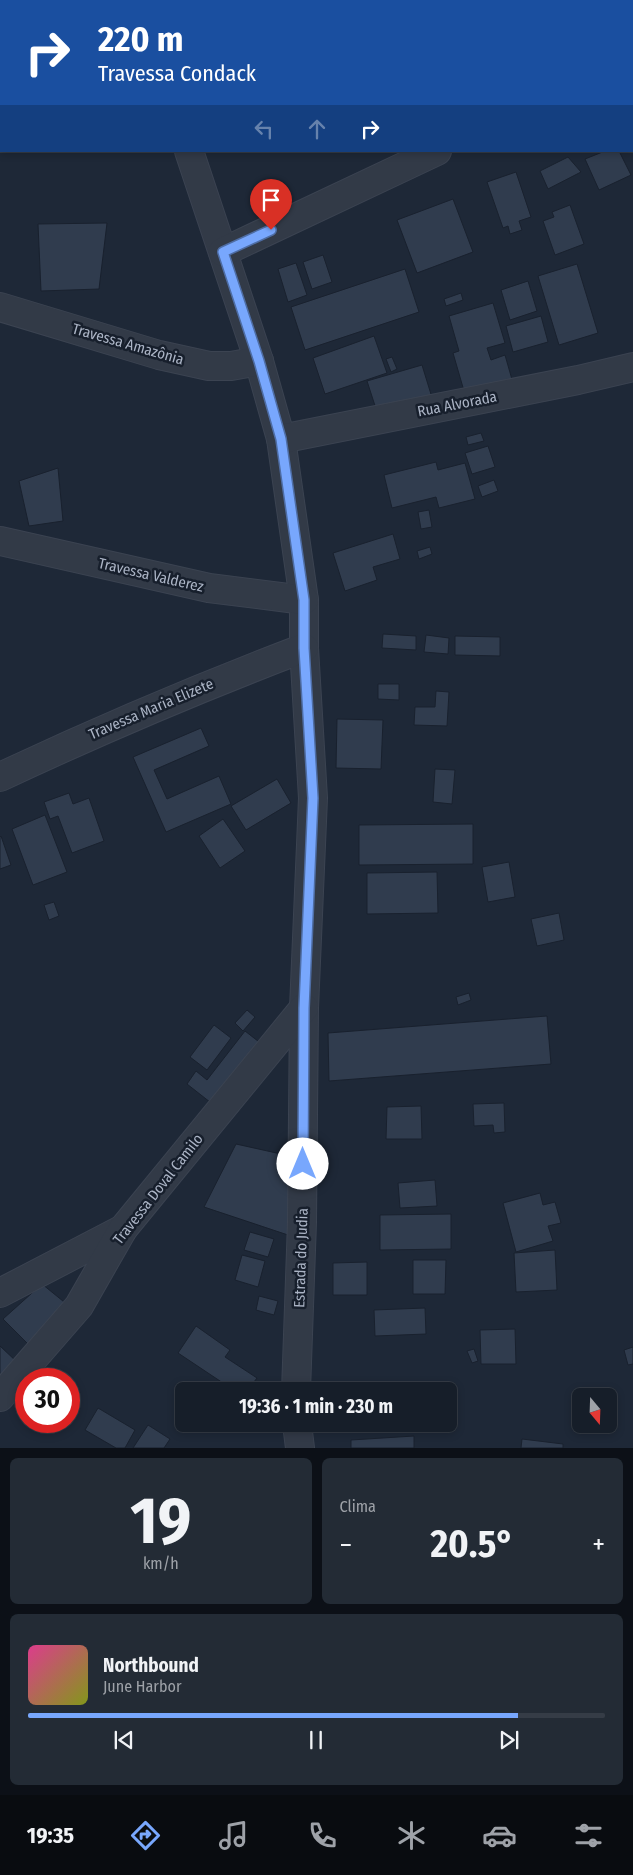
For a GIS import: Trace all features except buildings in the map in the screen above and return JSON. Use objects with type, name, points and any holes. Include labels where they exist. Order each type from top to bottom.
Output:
[{"type":"street","name":"Estrada do Judia","points":[[188,152],[259,361],[281,439],[304,600],[304,648],[313,798],[304,1008],[302,1222],[296,1382]]},
{"type":"street","points":[[223,252],[435,152]]},
{"type":"street","name":"Travessa Amazônia","points":[[0,307],[159,355],[209,366],[231,366],[259,361]]},
{"type":"street","name":"Rua Alvorada","points":[[281,439],[578,380],[633,367]]},
{"type":"street","name":"Travessa Valderez","points":[[0,541],[209,588],[304,600]]},
{"type":"street","name":"Travessa Maria Elizete","points":[[0,777],[164,703],[304,648]]},
{"type":"street","name":"Travessa Doval Camilo","points":[[0,1398],[79,1306],[123,1229],[304,1008]]},
{"type":"street","points":[[0,1293],[123,1229]]},
{"type":"street","points":[[298,1432],[300,1448]]},
{"type":"route","points":[[271,230],[223,252],[259,361],[281,439],[304,600],[304,648],[313,798],[304,1008],[303,1164]]}]
